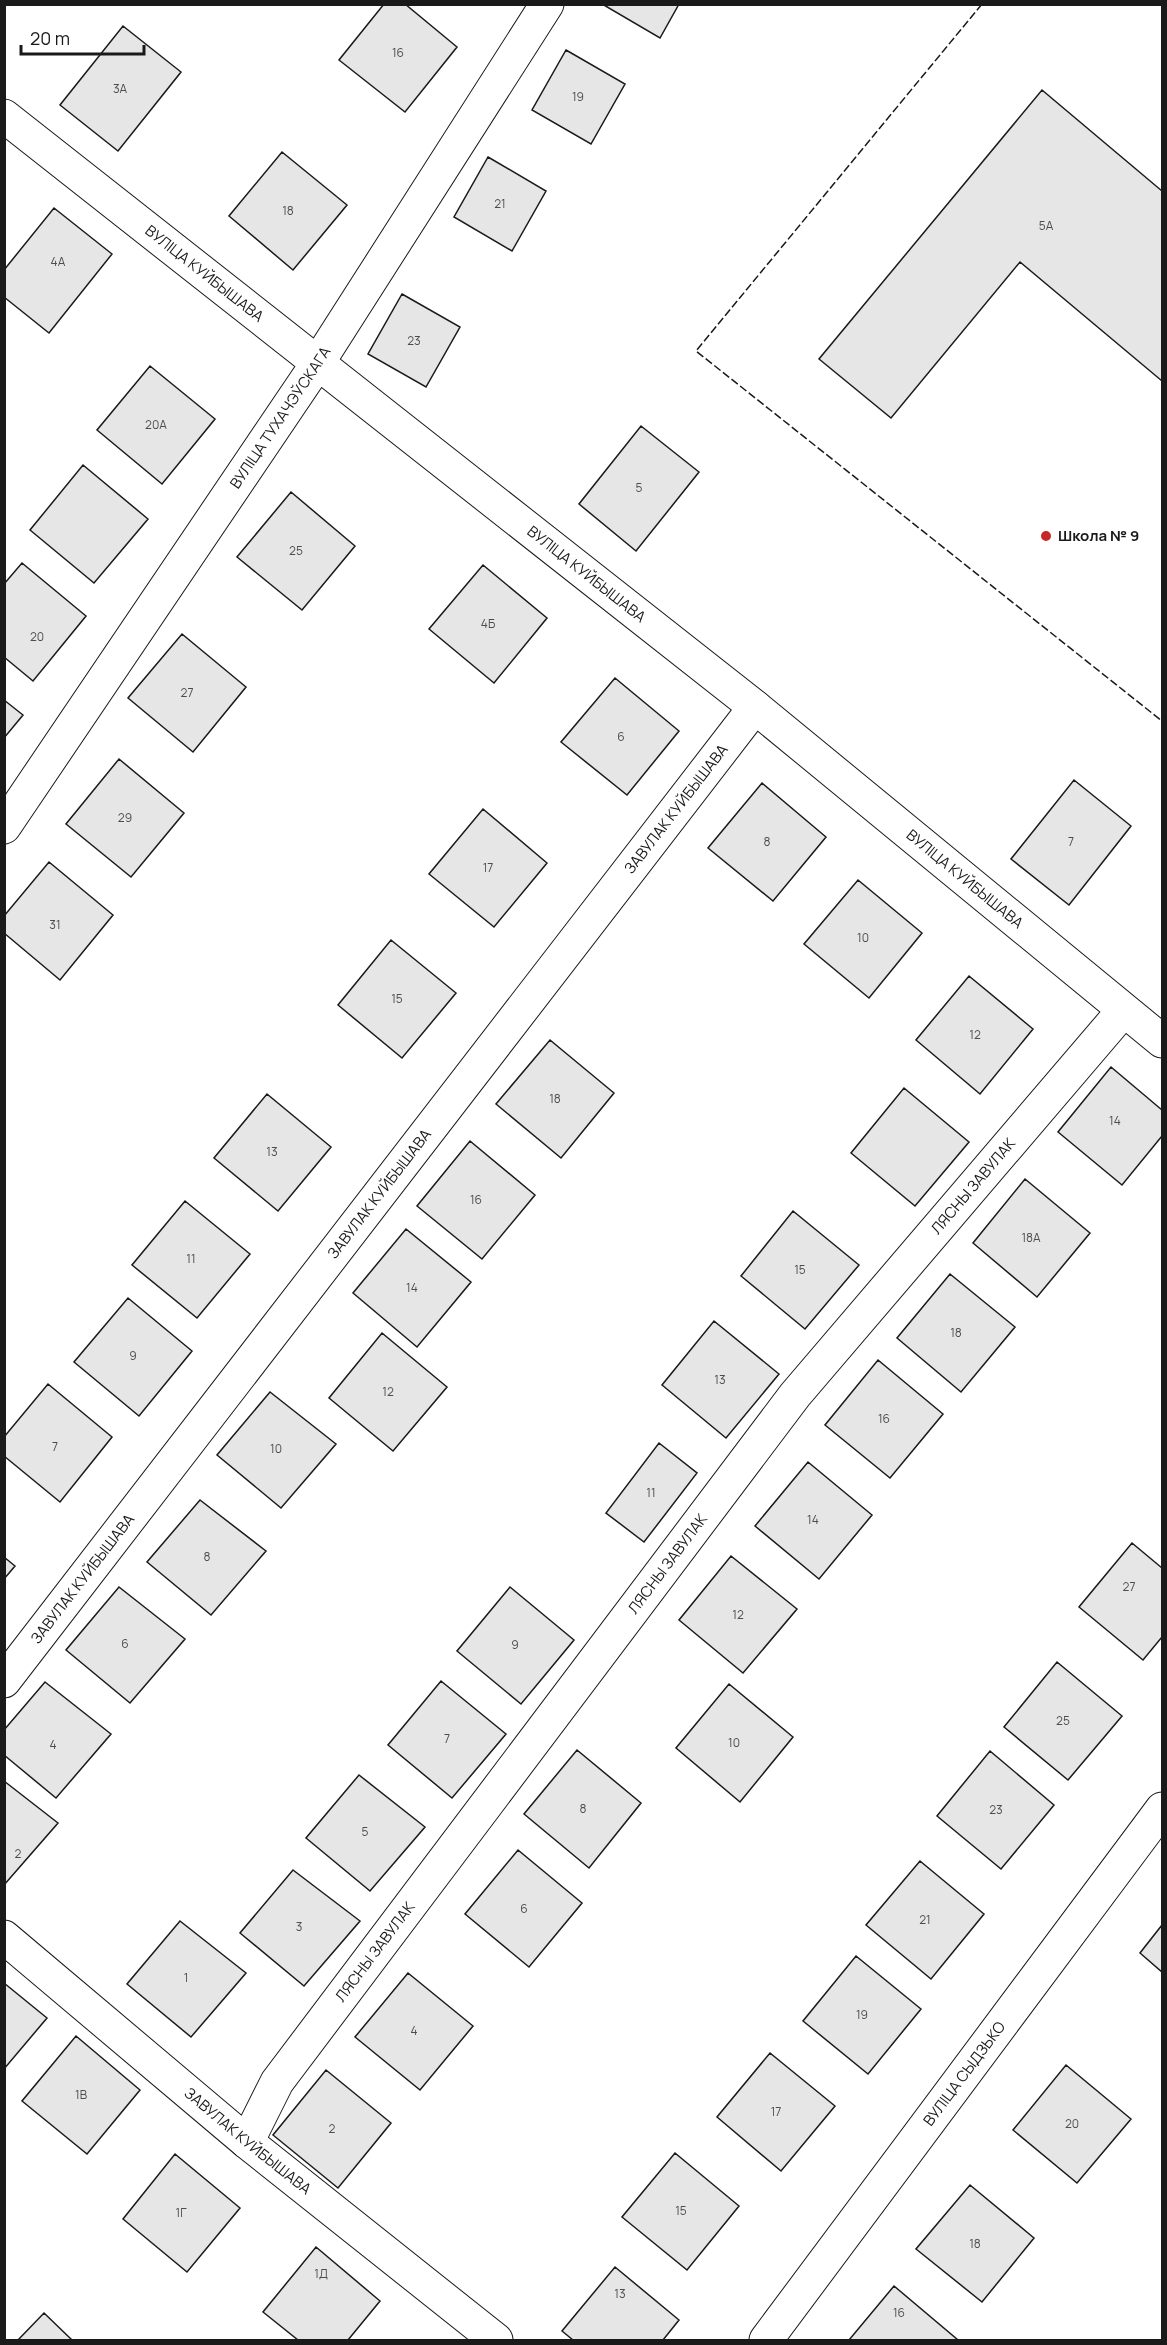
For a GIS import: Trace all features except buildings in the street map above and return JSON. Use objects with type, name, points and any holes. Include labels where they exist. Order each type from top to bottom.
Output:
[{"type":"street","name":"ВУЛІЦА ТУХАЧЭЎСКАГА","points":[[4,827],[317,364],[548,4]]},
{"type":"street","name":"ВУЛІЦА КУЙБЫШАВА","points":[[4,116],[755,707],[1162,1041]]},
{"type":"street","name":"ЗАВУЛАК КУЙБЫШАВА","points":[[4,1681],[755,707]]},
{"type":"street","name":"ЛЯСНЫ ЗАВУЛАК","points":[[246,2142],[277,2082],[795,1395],[1123,1011]]},
{"type":"street","name":"ВУЛІЦА СЫДЗЬКО","points":[[766,2340],[1162,1809]]},
{"type":"street","name":"ЗАВУЛАК КУЙБЫШАВА","points":[[4,1937],[246,2142],[496,2340]]},
{"type":"fence","points":[[982,4],[696,351],[1162,721]]},
{"type":"place","name":"Школа № 9","points":[[1046,536]]}]
